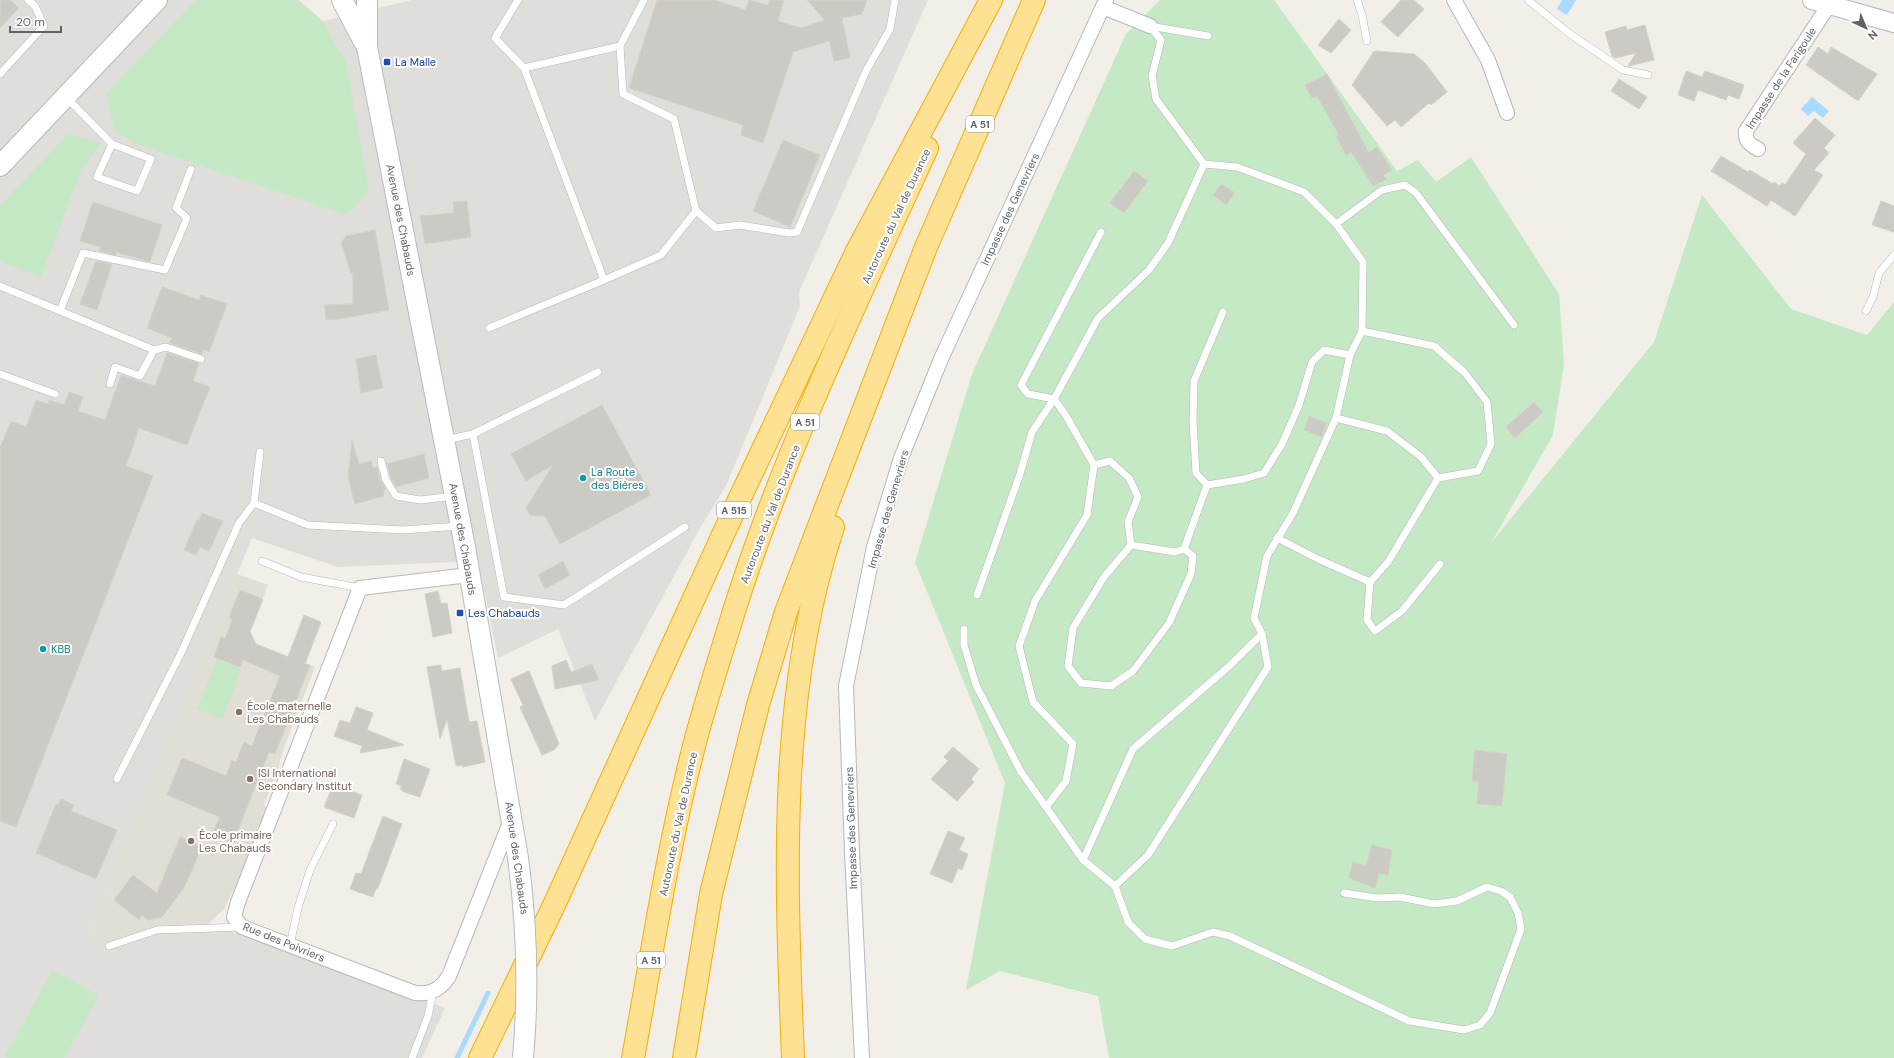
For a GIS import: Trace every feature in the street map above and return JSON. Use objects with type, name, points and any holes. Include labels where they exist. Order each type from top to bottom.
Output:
[{"type":"highway","name":"A 515","points":[[480,1058],[555,903],[737,504],[856,253],[991,0]]},
{"type":"highway","name":"Autoroute du Val de Durance","points":[[633,1058],[667,871],[677,825],[698,733],[735,609],[775,496],[837,345],[996,0]]},
{"type":"highway","name":"A 51","points":[[684,1058],[711,894],[758,705],[786,612],[926,247],[1034,0]]},
{"type":"highway","points":[[793,1058],[789,954],[788,847],[792,740],[805,635],[826,547],[926,247]]},
{"type":"highway","points":[[483,1058],[495,1029]]},
{"type":"main road","points":[[0,166],[157,0]]},
{"type":"main road","name":"Avenue des Chabauds","points":[[342,0],[367,47]]},
{"type":"main road","name":"Avenue des Chabauds","points":[[366,0],[367,47],[445,440],[518,858],[526,941],[527,976],[523,1058]]},
{"type":"street","points":[[1454,0],[1488,60],[1507,113]]},
{"type":"street","points":[[1821,2],[1894,23]]},
{"type":"street","name":"Impasse de la Farigoule","points":[[1758,149],[1748,143],[1745,137],[1746,131],[1821,2]]},
{"type":"street","points":[[1105,4],[1150,26]]},
{"type":"street","name":"Impasse des Genevriers","points":[[862,1058],[846,686],[874,546],[901,458],[941,359],[1105,4]]},
{"type":"street","points":[[360,588],[469,575]]},
{"type":"street","name":"Rue des Poivriers","points":[[360,588],[238,902],[234,917],[242,927],[415,993],[423,994],[433,992]]},
{"type":"street","points":[[433,992],[443,985],[449,976],[512,818]]},
{"type":"lane","points":[[0,74],[44,26],[35,6],[28,0]]},
{"type":"lane","points":[[518,0],[495,38],[524,68],[604,280]]},
{"type":"lane","points":[[644,0],[620,46],[623,94],[674,119],[696,211],[716,228],[740,225],[789,233],[797,232],[866,71],[890,29],[895,0]]},
{"type":"lane","points":[[1357,0],[1362,15],[1366,41]]},
{"type":"lane","points":[[1528,0],[1570,34],[1623,70],[1648,75]]},
{"type":"lane","points":[[1150,26],[1208,36]]},
{"type":"lane","points":[[1115,886],[1148,855],[1268,667],[1262,634],[1254,618],[1267,556],[1293,513],[1336,418],[1350,355],[1362,331],[1363,262],[1336,224],[1304,192],[1237,167],[1204,164],[1156,99],[1152,76],[1161,40],[1150,26]]},
{"type":"lane","points":[[524,68],[620,46]]},
{"type":"lane","points":[[65,97],[112,144],[151,159],[137,191],[97,177],[112,144]]},
{"type":"lane","points":[[977,595],[1020,474],[1032,432],[1054,399],[1098,318],[1149,270],[1168,243],[1204,164]]},
{"type":"lane","points":[[60,311],[83,253],[165,270],[187,218],[176,208],[191,169]]},
{"type":"lane","points":[[1336,224],[1382,190],[1405,185],[1416,193],[1514,325]]},
{"type":"lane","points":[[489,328],[662,255],[696,211]]},
{"type":"lane","points":[[1046,807],[1066,781],[1073,744],[1033,702],[1019,646],[1035,601],[1087,515],[1094,465],[1065,414],[1054,399],[1028,394],[1021,385],[1101,232]]},
{"type":"lane","points":[[1866,311],[1873,297],[1879,273],[1894,255]]},
{"type":"lane","points":[[0,286],[154,350],[166,347],[201,359]]},
{"type":"lane","points":[[1207,485],[1196,473],[1193,422],[1194,381],[1223,312]]},
{"type":"lane","points":[[1362,331],[1434,346],[1465,373],[1487,402],[1491,444],[1478,471],[1438,478],[1388,562],[1370,582],[1367,620],[1375,631],[1402,611],[1440,564]]},
{"type":"lane","points":[[110,384],[115,367],[140,376],[154,350]]},
{"type":"lane","points":[[1207,485],[1244,479],[1264,473],[1282,444],[1299,405],[1312,362],[1324,350],[1350,355]]},
{"type":"lane","points":[[445,440],[474,434],[598,372]]},
{"type":"lane","points":[[0,374],[56,394]]},
{"type":"lane","points":[[1336,418],[1387,431],[1421,457],[1438,478]]},
{"type":"lane","points":[[474,434],[504,597],[564,605],[685,528]]},
{"type":"lane","points":[[117,779],[180,652],[239,523],[254,503],[260,452]]},
{"type":"lane","points":[[381,461],[386,480],[396,496],[420,500],[455,496]]},
{"type":"lane","points":[[1094,465],[1110,461],[1129,478],[1138,496],[1128,522],[1131,545],[1104,577],[1073,628],[1068,666],[1081,682],[1111,686],[1133,670],[1165,629],[1191,574],[1193,556],[1184,549]]},
{"type":"lane","points":[[1184,549],[1207,485]]},
{"type":"lane","points":[[254,503],[308,525],[403,530],[460,526]]},
{"type":"lane","points":[[1277,538],[1318,559],[1370,582]]},
{"type":"lane","points":[[1131,545],[1175,552],[1184,549]]},
{"type":"lane","points":[[262,561],[301,576],[360,588]]},
{"type":"lane","points":[[964,629],[964,645],[976,685],[1021,772],[1083,860],[1115,886],[1128,922],[1145,939],[1172,946],[1213,932],[1230,936],[1409,1021],[1464,1030],[1480,1025],[1490,1013],[1521,929],[1518,913],[1510,897],[1501,890],[1487,887],[1457,901],[1434,904],[1400,897],[1377,898],[1344,893]]},
{"type":"lane","points":[[1083,860],[1133,749],[1227,668],[1262,634]]},
{"type":"lane","points":[[290,945],[298,908],[310,870],[333,824]]},
{"type":"lane","points":[[109,946],[157,930],[242,927]]},
{"type":"lane","points":[[412,1058],[428,1016],[433,992]]},
{"type":"shaded area","name":"Les Chabauds","points":[[0,0],[299,0],[323,21],[412,0],[928,0],[799,292],[800,306],[727,484],[699,530],[595,721],[558,629],[498,658],[478,561],[338,567],[252,538],[86,941],[119,941],[164,926],[209,923],[445,1008],[422,1058],[0,1058]]},
{"type":"shaded area","points":[[237,574],[268,585],[253,624],[248,627],[259,651],[261,646],[315,667],[281,756],[277,776],[275,777],[264,805],[267,809],[245,867],[224,909],[209,923],[164,926],[119,941],[86,941]]},
{"type":"green space","points":[[196,0],[297,0],[325,25],[339,52],[345,58],[369,191],[347,215],[136,144],[115,131],[106,94]]},
{"type":"green space","points":[[1160,0],[1274,0],[1397,171],[1418,160],[1436,182],[1471,157],[1559,294],[1564,364],[1553,435],[1491,543],[1654,342],[1702,195],[1791,309],[1867,335],[1894,302],[1894,1058],[1109,1058],[1098,996],[1000,971],[966,990],[1005,783],[915,562],[972,374],[1126,34]]},
{"type":"green space","points":[[68,134],[101,143],[81,170],[41,277],[0,261],[0,206]]},
{"type":"green space","points":[[217,659],[242,669],[222,719],[197,709]]},
{"type":"green space","points":[[53,970],[99,996],[64,1058],[8,1058],[5,1056]]},
{"type":"water","points":[[1562,0],[1576,0],[1567,15],[1557,9]]},
{"type":"water","points":[[1812,97],[1829,111],[1823,118],[1814,111],[1808,116],[1801,109]]},
{"type":"building","points":[[0,0],[10,0],[19,8],[0,28]]},
{"type":"building","points":[[657,0],[715,0],[745,10],[749,0],[768,5],[770,0],[784,0],[778,21],[801,28],[825,20],[807,0],[867,0],[862,14],[842,18],[850,58],[834,61],[829,41],[793,52],[763,143],[741,135],[743,125],[629,88]]},
{"type":"building","points":[[1401,0],[1414,0],[1424,9],[1398,37],[1381,22]]},
{"type":"building","points":[[1339,19],[1351,30],[1331,53],[1318,45]]},
{"type":"building","points":[[1645,25],[1654,60],[1628,66],[1636,53],[1615,58],[1612,56],[1605,32],[1626,26],[1627,30]]},
{"type":"building","points":[[1818,47],[1828,54],[1831,47],[1877,74],[1858,101],[1806,65]]},
{"type":"building","points":[[1374,51],[1414,54],[1425,63],[1447,92],[1431,105],[1429,103],[1401,127],[1395,120],[1387,126],[1352,85]]},
{"type":"building","points":[[1686,71],[1702,77],[1705,71],[1744,85],[1739,99],[1728,95],[1726,100],[1698,90],[1694,101],[1678,95]]},
{"type":"building","points":[[1327,74],[1369,153],[1377,147],[1392,170],[1383,175],[1387,179],[1373,186],[1351,152],[1346,155],[1336,136],[1339,135],[1317,96],[1312,98],[1305,85]]},
{"type":"building","points":[[1619,79],[1647,97],[1639,109],[1611,91]]},
{"type":"building","points":[[1815,118],[1835,135],[1824,148],[1829,153],[1814,170],[1823,175],[1795,216],[1771,200],[1767,206],[1711,171],[1721,156],[1748,172],[1750,170],[1773,184],[1774,182],[1780,186],[1782,183],[1785,185],[1806,154],[1793,143]]},
{"type":"building","points":[[783,140],[820,155],[790,227],[753,211]]},
{"type":"building","points":[[1134,171],[1148,181],[1124,213],[1110,203]]},
{"type":"building","points":[[1221,184],[1235,193],[1226,205],[1213,195]]},
{"type":"building","points":[[467,201],[471,237],[425,244],[420,216],[454,213],[453,202]]},
{"type":"building","points":[[1881,201],[1894,206],[1894,232],[1872,225]]},
{"type":"building","points":[[93,202],[162,225],[150,262],[116,252],[116,255],[99,251],[101,247],[80,241]]},
{"type":"building","points":[[375,230],[389,310],[326,320],[325,305],[353,304],[353,273],[351,273],[341,243],[346,236]]},
{"type":"building","points":[[96,261],[112,264],[97,310],[80,304]]},
{"type":"building","points":[[162,287],[199,300],[201,295],[227,304],[209,352],[203,349],[202,354],[170,343],[172,338],[147,328]]},
{"type":"building","name":"KBB","points":[[167,353],[199,363],[193,381],[210,387],[187,445],[139,428],[126,466],[153,476],[16,827],[0,821],[0,448],[11,421],[26,427],[36,400],[48,404],[49,400],[64,405],[69,392],[83,397],[78,411],[105,420],[121,375],[155,386]]},
{"type":"building","points":[[376,355],[383,388],[361,393],[356,359]]},
{"type":"building","points":[[1534,402],[1543,412],[1515,438],[1506,427]]},
{"type":"building","name":"La Route des Bières","points":[[602,405],[651,495],[560,544],[545,516],[530,515],[526,508],[553,465],[526,481],[511,454]]},
{"type":"building","points":[[1309,416],[1327,423],[1322,437],[1304,430]]},
{"type":"building","points":[[352,440],[359,464],[371,461],[373,468],[377,467],[381,481],[386,489],[383,490],[384,496],[355,504],[348,477]]},
{"type":"building","points":[[424,454],[429,478],[396,487],[391,478],[387,464]]},
{"type":"building","points":[[202,513],[223,521],[209,551],[200,547],[196,555],[184,550],[197,520],[199,521]]},
{"type":"building","points":[[563,561],[570,575],[545,589],[538,575]]},
{"type":"building","points":[[240,590],[263,599],[250,632],[256,644],[288,657],[304,615],[321,622],[305,664],[310,665],[275,754],[269,752],[233,843],[212,835],[220,817],[167,795],[182,758],[226,776],[232,760],[236,762],[244,742],[252,746],[280,676],[243,660],[240,667],[214,657],[221,637],[225,639],[232,621],[230,615]]},
{"type":"building","points":[[438,591],[441,604],[447,603],[452,633],[433,637],[425,594]]},
{"type":"building","points":[[566,660],[571,672],[592,664],[599,680],[555,689],[552,666]]},
{"type":"building","points":[[441,665],[442,671],[460,668],[469,722],[477,721],[485,762],[463,767],[463,765],[456,766],[447,719],[440,739],[427,667]]},
{"type":"building","points":[[529,671],[559,744],[554,750],[542,755],[520,707],[523,705],[511,679]]},
{"type":"building","points":[[356,707],[373,713],[367,730],[404,745],[360,753],[362,746],[334,736],[340,720],[350,723]]},
{"type":"building","points":[[953,747],[979,769],[971,779],[974,782],[957,801],[931,779],[948,761],[944,757]]},
{"type":"building","points":[[1475,750],[1507,754],[1502,806],[1477,804],[1479,782],[1472,781]]},
{"type":"building","points":[[404,759],[430,769],[420,797],[404,792],[400,789],[402,786],[396,784]]},
{"type":"building","points":[[333,785],[362,795],[354,818],[324,807]]},
{"type":"building","points":[[61,799],[74,805],[71,811],[117,830],[96,879],[36,853],[56,804],[58,805]]},
{"type":"building","points":[[383,816],[402,824],[378,888],[376,888],[373,897],[350,889],[356,873],[361,874]]},
{"type":"building","points":[[948,831],[965,838],[959,850],[968,854],[962,870],[958,868],[952,883],[930,874]]},
{"type":"building","points":[[180,837],[202,846],[185,886],[162,917],[148,920],[142,915],[139,920],[114,900],[133,875],[157,893]]},
{"type":"building","points":[[1372,845],[1392,850],[1388,875],[1379,873],[1375,888],[1349,878],[1353,862],[1366,866]]},
{"type":"waterway","points":[[457,1058],[488,993]]},
{"type":"place","name":"La Malle","points":[[387,62]]},
{"type":"place","name":"La Route des Bières","points":[[583,478]]},
{"type":"place","name":"Les Chabauds","points":[[460,613]]},
{"type":"place","name":"KBB","points":[[43,649]]},
{"type":"place","name":"École maternelle Les Chabauds","points":[[239,712]]},
{"type":"place","name":"ISI International Secondary Institut","points":[[250,779]]},
{"type":"place","name":"École primaire Les Chabauds","points":[[191,841]]}]
